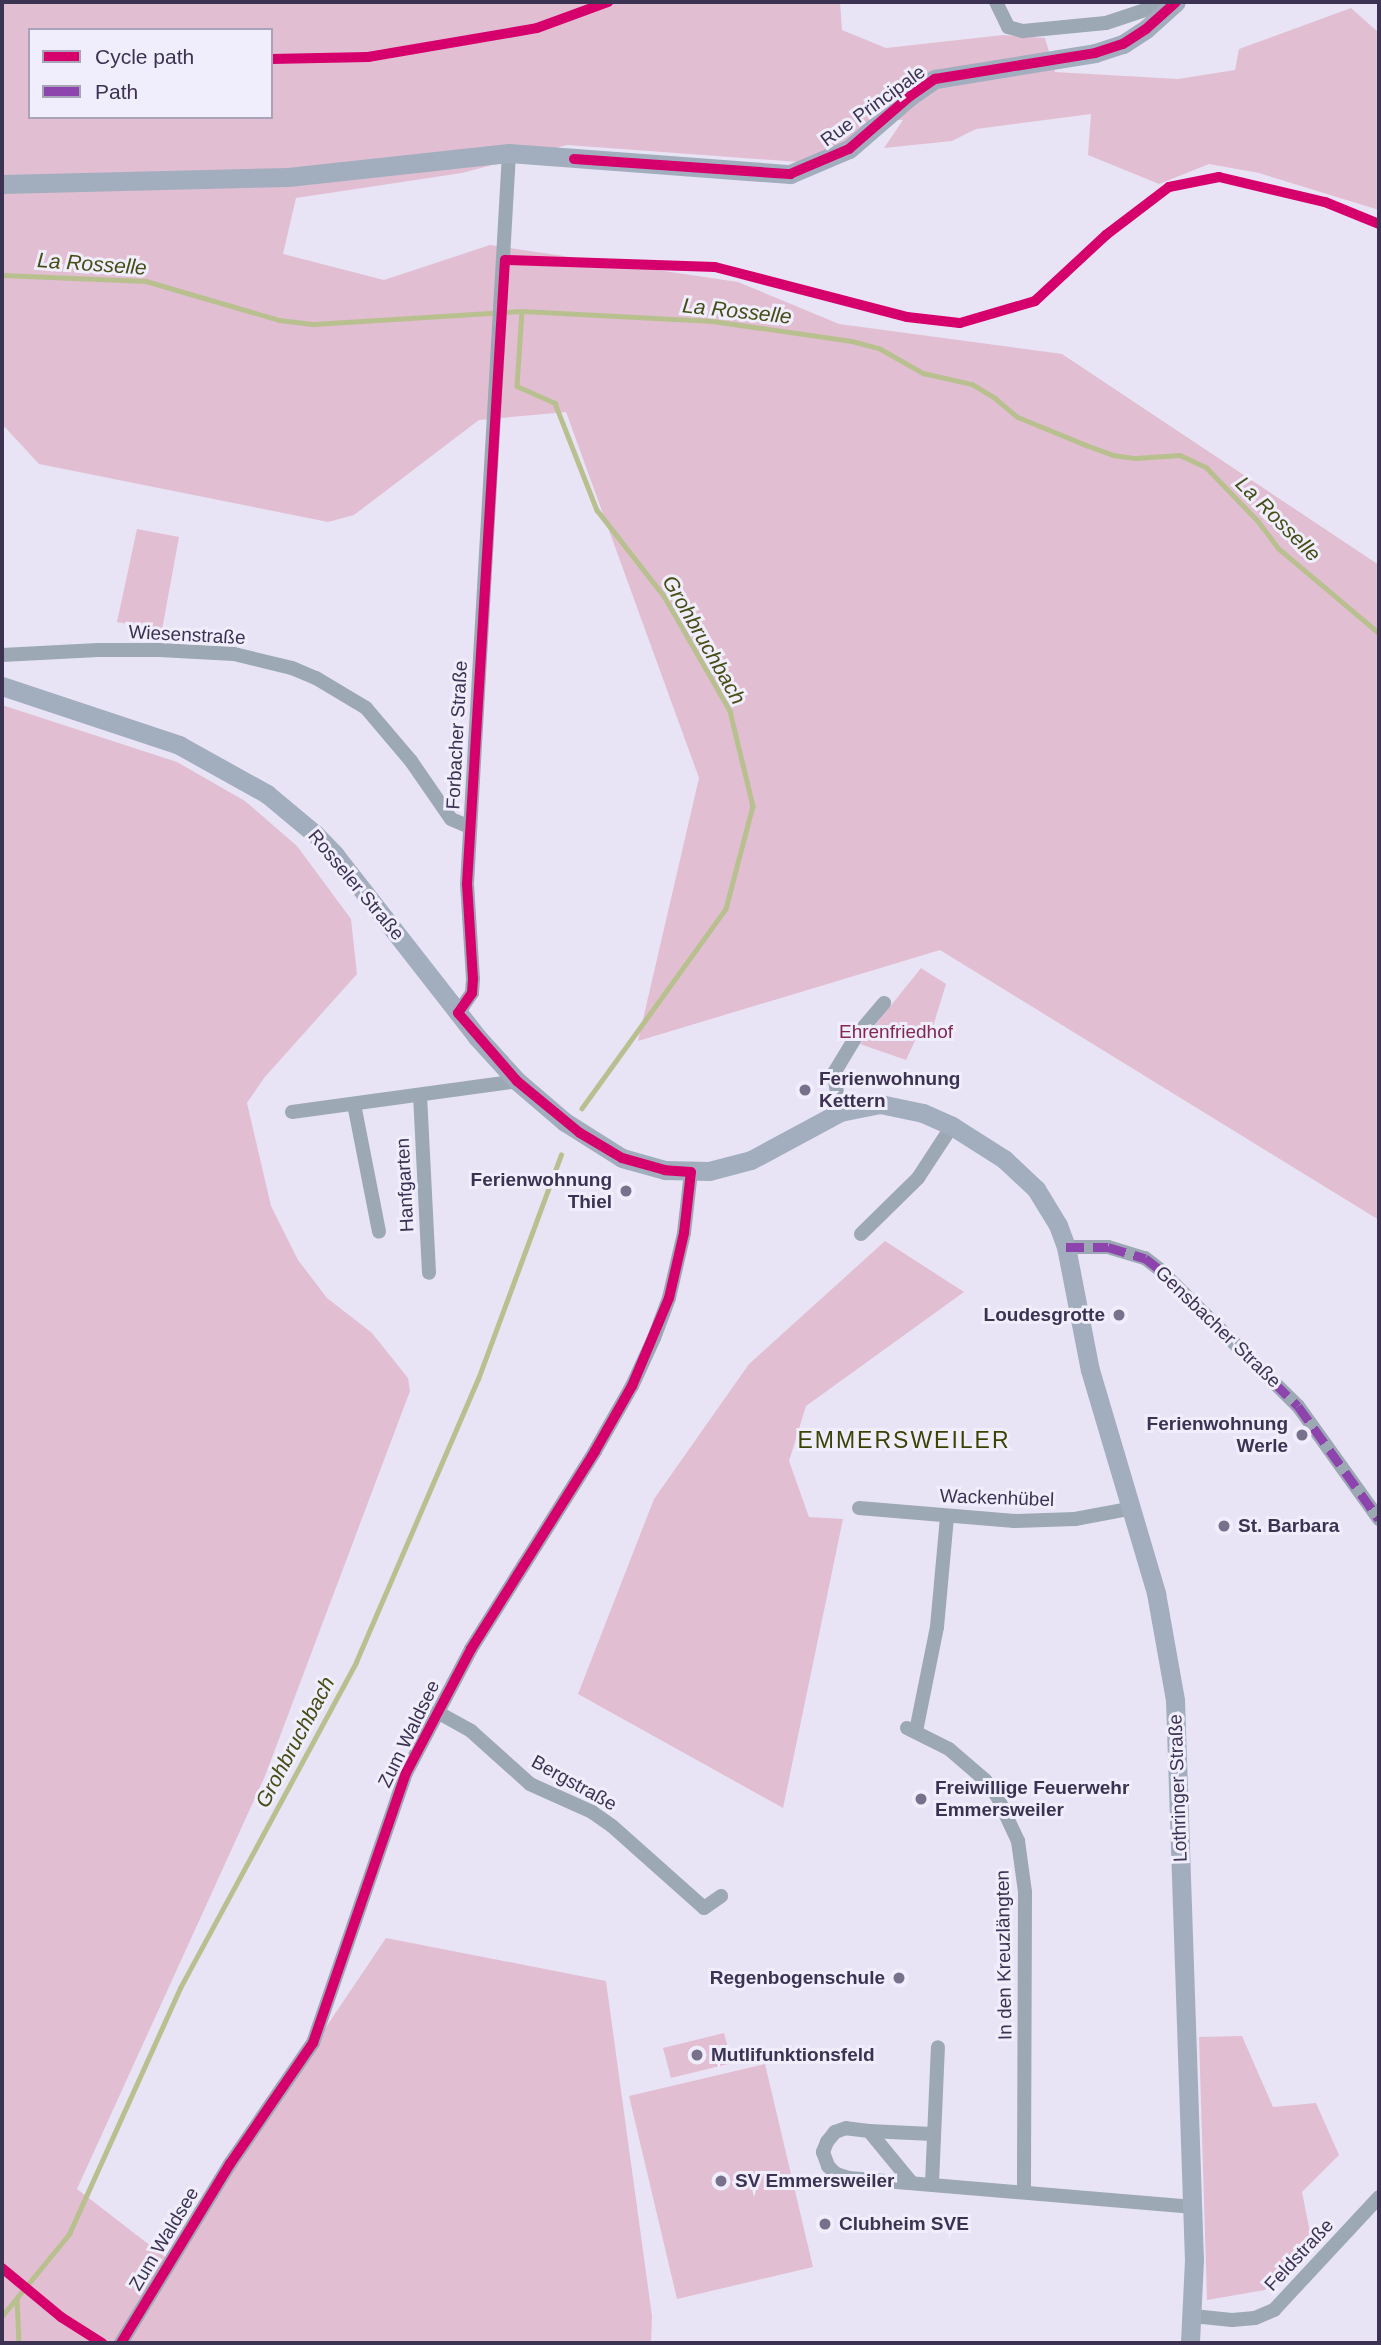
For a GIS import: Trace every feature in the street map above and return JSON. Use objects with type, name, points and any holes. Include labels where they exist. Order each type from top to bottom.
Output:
[{"type":"main road","name":"Rue Principale","points":[[2,184],[288,177],[509,153],[790,174],[849,149],[909,97],[935,79],[1095,52],[1123,44],[1146,29],[1176,2]]},
{"type":"main road","name":"Rosseler Straße","points":[[2,686],[179,745],[267,794],[315,834],[335,855],[458,1013]]},
{"type":"main road","points":[[458,1013],[517,1081],[572,1128],[622,1158],[665,1170],[709,1171],[751,1160],[841,1112],[859,1106],[892,1105],[923,1113],[952,1126],[1004,1159],[1036,1189],[1058,1225],[1066,1247]]},
{"type":"main road","name":"Lothringer Straße","points":[[1066,1247],[1090,1370],[1156,1593],[1175,1700],[1194,2316],[1190,2343]]},
{"type":"street","points":[[996,2],[1008,27],[1023,31],[1106,23],[1169,2]]},
{"type":"street","name":"Forbacher Straße","points":[[458,1013],[472,993],[473,979],[468,930],[470,827],[505,260],[509,153]]},
{"type":"street","name":"Wiesenstraße","points":[[2,655],[98,650],[172,651],[234,654],[292,668],[316,678],[366,708],[411,761],[451,819],[470,827]]},
{"type":"street","points":[[841,1112],[834,1073],[858,1035],[884,1003]]},
{"type":"street","points":[[292,1112],[517,1081]]},
{"type":"street","name":"Hanfgarten","points":[[420,1095],[429,1273]]},
{"type":"street","name":"Hanfgarten","points":[[354,1104],[379,1232]]},
{"type":"street","points":[[861,1234],[918,1178],[952,1126]]},
{"type":"street","name":"Zum Waldsee","points":[[121,2343],[230,2164],[313,2043],[406,1773],[437,1712],[522,1565],[595,1451],[638,1374],[669,1298],[684,1233],[691,1172]]},
{"type":"street","name":"Gensbacher Straße","points":[[1066,1247],[1108,1247],[1145,1258],[1159,1269],[1298,1406],[1379,1518]]},
{"type":"street","name":"Wackenhübel","points":[[859,1508],[1014,1521],[1075,1519],[1133,1508]]},
{"type":"street","name":"In den Kreuzlängten","points":[[947,1517],[937,1628],[912,1729],[949,1749],[985,1780],[997,1796],[1018,1841],[1025,1892],[1024,2191]]},
{"type":"street","name":"Bergstraße","points":[[437,1712],[471,1731],[530,1784],[592,1812],[612,1826],[704,1908],[721,1896]]},
{"type":"street","points":[[932,2183],[932,2134],[938,2047]]},
{"type":"street","points":[[932,2134],[846,2129],[835,2132],[827,2142],[824,2152],[828,2165],[836,2174],[849,2178],[1191,2207]]},
{"type":"street","points":[[869,2131],[911,2182]]},
{"type":"street","name":"Feldstraße","points":[[1194,2316],[1232,2320],[1255,2318],[1274,2310],[1379,2197]]},
{"type":"green space","points":[[2,2],[840,2],[842,30],[886,48],[1003,35],[1045,38],[1055,72],[1178,79],[1235,70],[1239,49],[1351,8],[1379,33],[1379,210],[1259,173],[1209,164],[1159,184],[1088,155],[1091,114],[976,129],[952,141],[884,148],[903,120],[871,119],[839,146],[798,162],[567,145],[462,173],[296,198],[283,254],[384,280],[490,245],[738,282],[839,324],[1062,354],[1379,565],[1379,1220],[940,950],[638,1041],[699,778],[566,412],[479,420],[354,515],[328,522],[39,464],[2,424]]},
{"type":"green space","points":[[137,529],[179,537],[162,630],[117,622]]},
{"type":"green space","points":[[2,705],[177,762],[245,801],[297,846],[351,919],[357,974],[264,1078],[247,1103],[271,1206],[298,1260],[327,1298],[372,1333],[408,1378],[410,1391],[265,1776],[77,2189],[169,2260],[386,1938],[606,1981],[652,2316],[651,2343],[2,2343]]},
{"type":"green space","name":"Ehrenfriedhof","points":[[921,968],[946,984],[931,1033],[921,1028],[906,1060],[860,1044]]},
{"type":"green space","points":[[885,1241],[964,1292],[806,1406],[789,1461],[809,1517],[843,1519],[783,1808],[578,1694],[654,1499],[749,1364]]},
{"type":"green space","name":"Mutlifunktionsfeld","points":[[724,2033],[732,2063],[671,2078],[663,2048]]},
{"type":"green space","points":[[1242,2036],[1273,2107],[1316,2103],[1339,2155],[1302,2192],[1312,2242],[1265,2290],[1207,2300],[1199,2037]]},
{"type":"green space","name":"SV Emmersweiler","points":[[765,2064],[813,2267],[677,2299],[629,2096]]},
{"type":"waterway","name":"La Rosselle","points":[[2,275],[146,281],[279,320],[314,324],[522,311],[712,321],[852,341],[879,348],[923,373],[972,384],[1018,417],[1113,455],[1135,458],[1180,455],[1206,467],[1258,521],[1278,548],[1379,633]]},
{"type":"waterway","name":"Grohbruchbach","points":[[522,311],[517,386],[555,403],[597,510],[664,596],[730,711],[753,806],[726,909],[582,1109]]},
{"type":"waterway","name":"Grohbruchbach","points":[[2,2316],[69,2234],[180,1988],[356,1662],[478,1379],[561,1155]]},
{"type":"waterway","points":[[17,2299],[19,2343]]},
{"type":"marked path","points":[[1066,1247],[1108,1247],[1145,1258],[1159,1269],[1298,1406],[1379,1519]]},
{"type":"cycle path","points":[[273,59],[368,57],[537,28],[608,2]]},
{"type":"cycle path","points":[[574,159],[790,174],[849,149],[909,97],[935,79],[1095,53],[1123,44],[1146,29],[1176,2]]},
{"type":"cycle path","points":[[121,2343],[230,2164],[313,2043],[406,1773],[471,1649],[595,1451],[632,1386],[669,1298],[684,1233],[691,1172],[665,1170],[622,1158],[580,1133],[517,1081],[458,1013],[472,993],[473,979],[467,884],[505,260],[715,267],[907,317],[960,323],[1035,301],[1106,235],[1169,187],[1219,177],[1325,202],[1379,224]]},
{"type":"cycle path","points":[[2,2268],[61,2317],[102,2343]]},
{"type":"place","name":"Ferienwohnung Kettern","points":[[805,1090]]},
{"type":"place","name":"Ferienwohnung Thiel","points":[[626,1191]]},
{"type":"place","name":"Loudesgrotte","points":[[1119,1315]]},
{"type":"place","name":"Ferienwohnung Werle","points":[[1302,1435]]},
{"type":"place","name":"St. Barbara","points":[[1224,1526]]},
{"type":"place","name":"Freiwillige Feuerwehr Emmersweiler","points":[[921,1799]]},
{"type":"place","name":"Regenbogenschule","points":[[899,1978]]},
{"type":"place","name":"Mutlifunktionsfeld","points":[[697,2055]]},
{"type":"place","name":"SV Emmersweiler","points":[[721,2181]]},
{"type":"place","name":"Clubheim SVE","points":[[825,2224]]},
{"type":"district","name":"EMMERSWEILER","points":[[904,1440]]}]
